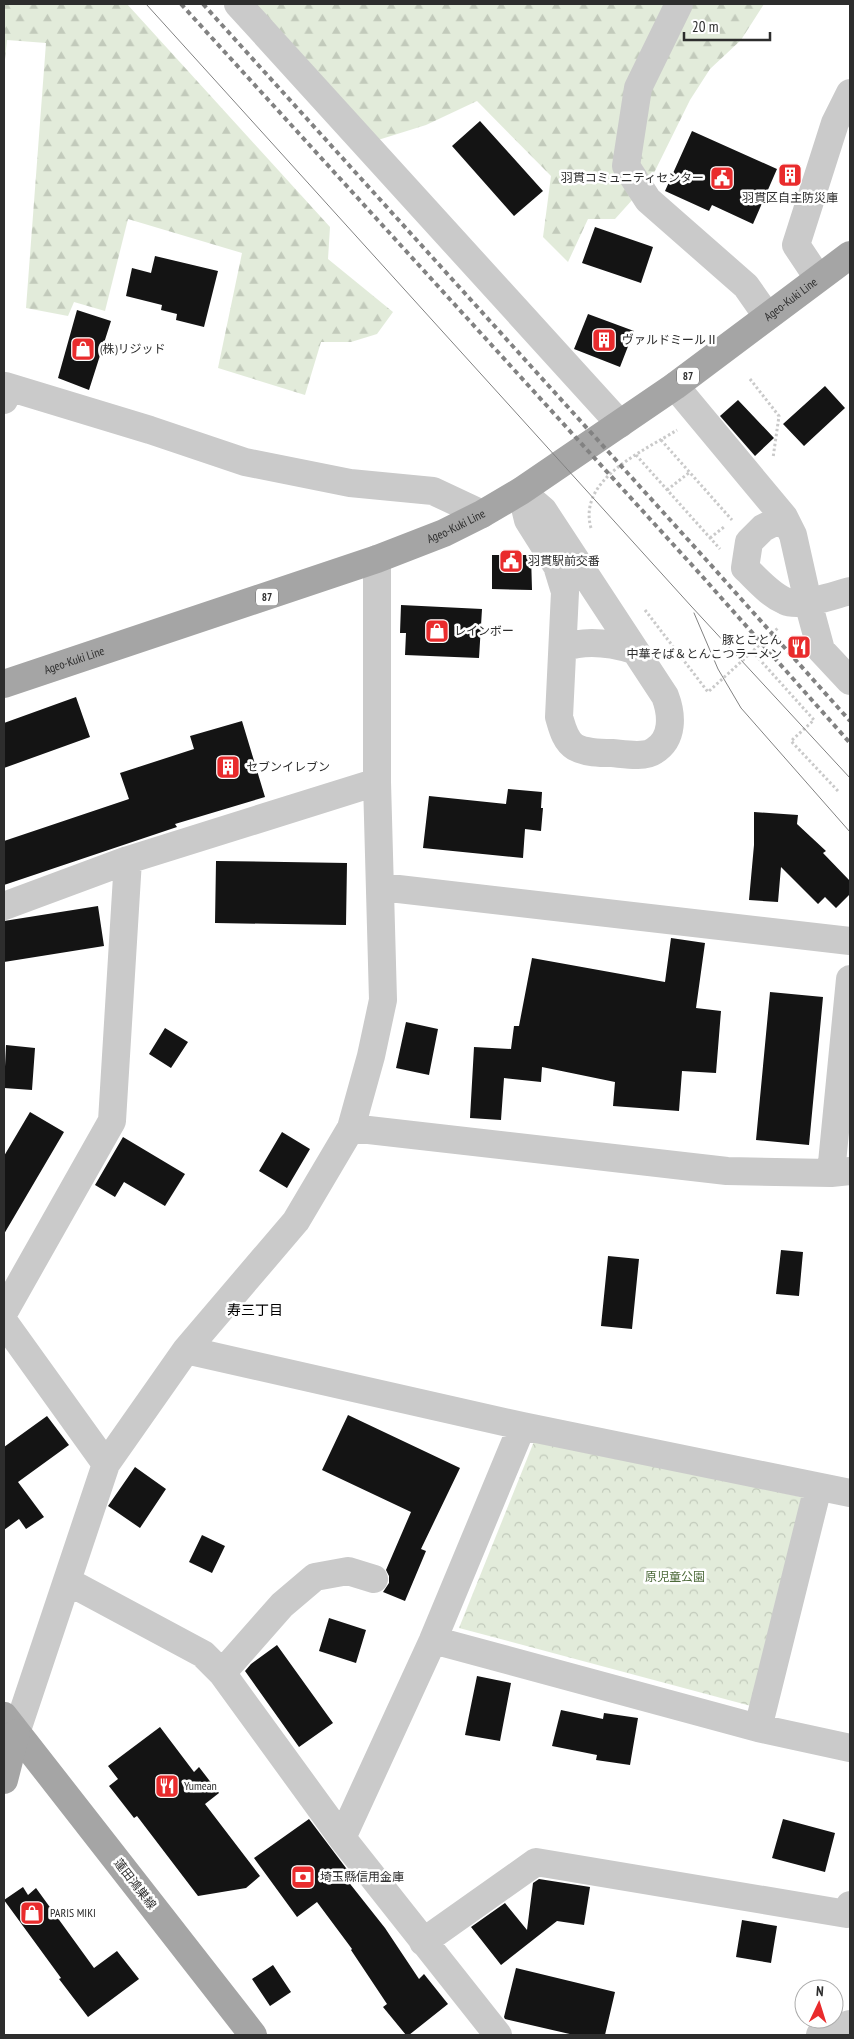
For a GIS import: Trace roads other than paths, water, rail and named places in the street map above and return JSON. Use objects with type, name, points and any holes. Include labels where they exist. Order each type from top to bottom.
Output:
[{"type":"main road","name":"Ageo-Kuki Line","points":[[4,684],[377,559],[444,533],[482,514],[522,491],[675,386],[850,255]]},
{"type":"main road","points":[[4,1780],[10,1724]]},
{"type":"main road","name":"蓮田鴻巣線","points":[[10,1724],[253,2035]]},
{"type":"street","points":[[238,4],[620,424]]},
{"type":"street","points":[[679,4],[638,88],[626,166],[648,200],[746,286],[767,316]]},
{"type":"street","points":[[818,278],[796,245],[835,123],[850,93]]},
{"type":"street","points":[[675,386],[784,517],[793,535],[821,650],[850,681]]},
{"type":"street","points":[[4,387],[150,430],[245,462],[350,483],[433,491],[482,514]]},
{"type":"street","points":[[522,491],[544,510],[634,650],[666,696],[670,709],[670,729],[663,743],[653,752],[636,754],[590,752],[573,746],[563,732],[559,717],[565,592],[557,566],[528,520],[522,491]]},
{"type":"street","points":[[784,517],[762,528],[749,542],[745,568],[766,588],[786,602],[808,602],[850,591]]},
{"type":"street","points":[[10,1724],[66,1582],[106,1464],[186,1350],[296,1221],[351,1128],[371,1056],[383,1000],[377,782],[377,559]]},
{"type":"street","points":[[563,648],[572,644],[603,642],[634,650]]},
{"type":"street","points":[[4,906],[128,860],[377,782]]},
{"type":"street","points":[[4,1312],[112,1121],[128,860]]},
{"type":"street","points":[[381,887],[850,941]]},
{"type":"street","points":[[351,1128],[727,1171],[840,1172],[850,978]]},
{"type":"street","points":[[4,1322],[106,1464]]},
{"type":"street","points":[[186,1350],[522,1426],[850,1493]]},
{"type":"street","points":[[342,1838],[433,1640],[522,1426]]},
{"type":"street","points":[[758,1728],[818,1487]]},
{"type":"street","points":[[222,1672],[282,1605],[315,1577],[348,1571],[374,1579]]},
{"type":"street","points":[[66,1582],[203,1654],[222,1672],[342,1838],[498,2035]]},
{"type":"street","points":[[433,1640],[758,1728],[850,1748]]},
{"type":"street","points":[[423,1942],[536,1862],[847,1914],[850,1905]]},
{"type":"tram line","points":[[146,4],[691,606],[850,778]]},
{"type":"tram line","points":[[694,613],[718,669],[741,708],[850,832]]},
{"type":"railway","points":[[181,4],[701,575],[850,743]]},
{"type":"railway","points":[[203,4],[850,721]]},
{"type":"place","name":"羽貫区自主防災庫","points":[[790,175]]},
{"type":"place","name":"羽貫コミュニティセンター","points":[[722,178]]},
{"type":"place","name":"ヴァルドミールⅡ","points":[[604,340]]},
{"type":"place","name":"(株)リジッド","points":[[83,349]]},
{"type":"place","name":"羽貫駅前交番","points":[[511,561]]},
{"type":"place","name":"レインボー","points":[[437,631]]},
{"type":"place","name":"豚とことん 中華そば＆とんこつラーメン","points":[[799,647]]},
{"type":"place","name":"セブンイレブン","points":[[228,767]]},
{"type":"place","name":"Yumean","points":[[167,1786]]},
{"type":"place","name":"埼玉縣信用金庫","points":[[303,1877]]},
{"type":"place","name":"PARIS MIKI","points":[[32,1913]]},
{"type":"district","name":"寿三丁目","points":[[255,1310]]},
{"type":"park label","name":"原児童公園","points":[[675,1577]]}]
